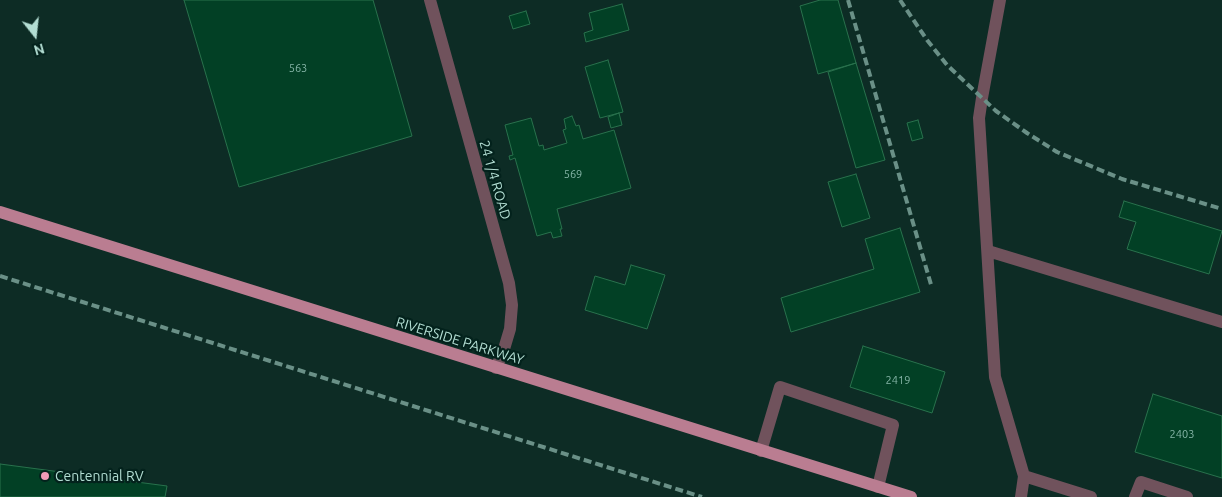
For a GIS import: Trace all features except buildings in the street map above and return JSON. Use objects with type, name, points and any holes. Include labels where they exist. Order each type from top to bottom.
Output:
[{"type":"main road","name":"RIVERSIDE PARKWAY","points":[[0,212],[911,497]]},
{"type":"street","name":"24 1/4 ROAD","points":[[430,0],[509,283],[512,305],[510,329],[496,368]]},
{"type":"street","points":[[1000,0],[979,118],[995,376],[1024,476],[1021,497]]},
{"type":"street","points":[[988,251],[1222,322]]},
{"type":"street","points":[[761,451],[780,387],[893,424],[878,487]]},
{"type":"street","points":[[1024,476],[1091,497]]},
{"type":"street","points":[[1135,497],[1141,482],[1187,497]]},
{"type":"railway","points":[[848,0],[932,288]]},
{"type":"railway","points":[[900,0],[927,40],[947,65],[996,111],[1027,133],[1057,152],[1122,179],[1222,209]]},
{"type":"railway","points":[[0,276],[702,497]]},
{"type":"place","name":"Centennial RV","points":[[45,476]]}]
